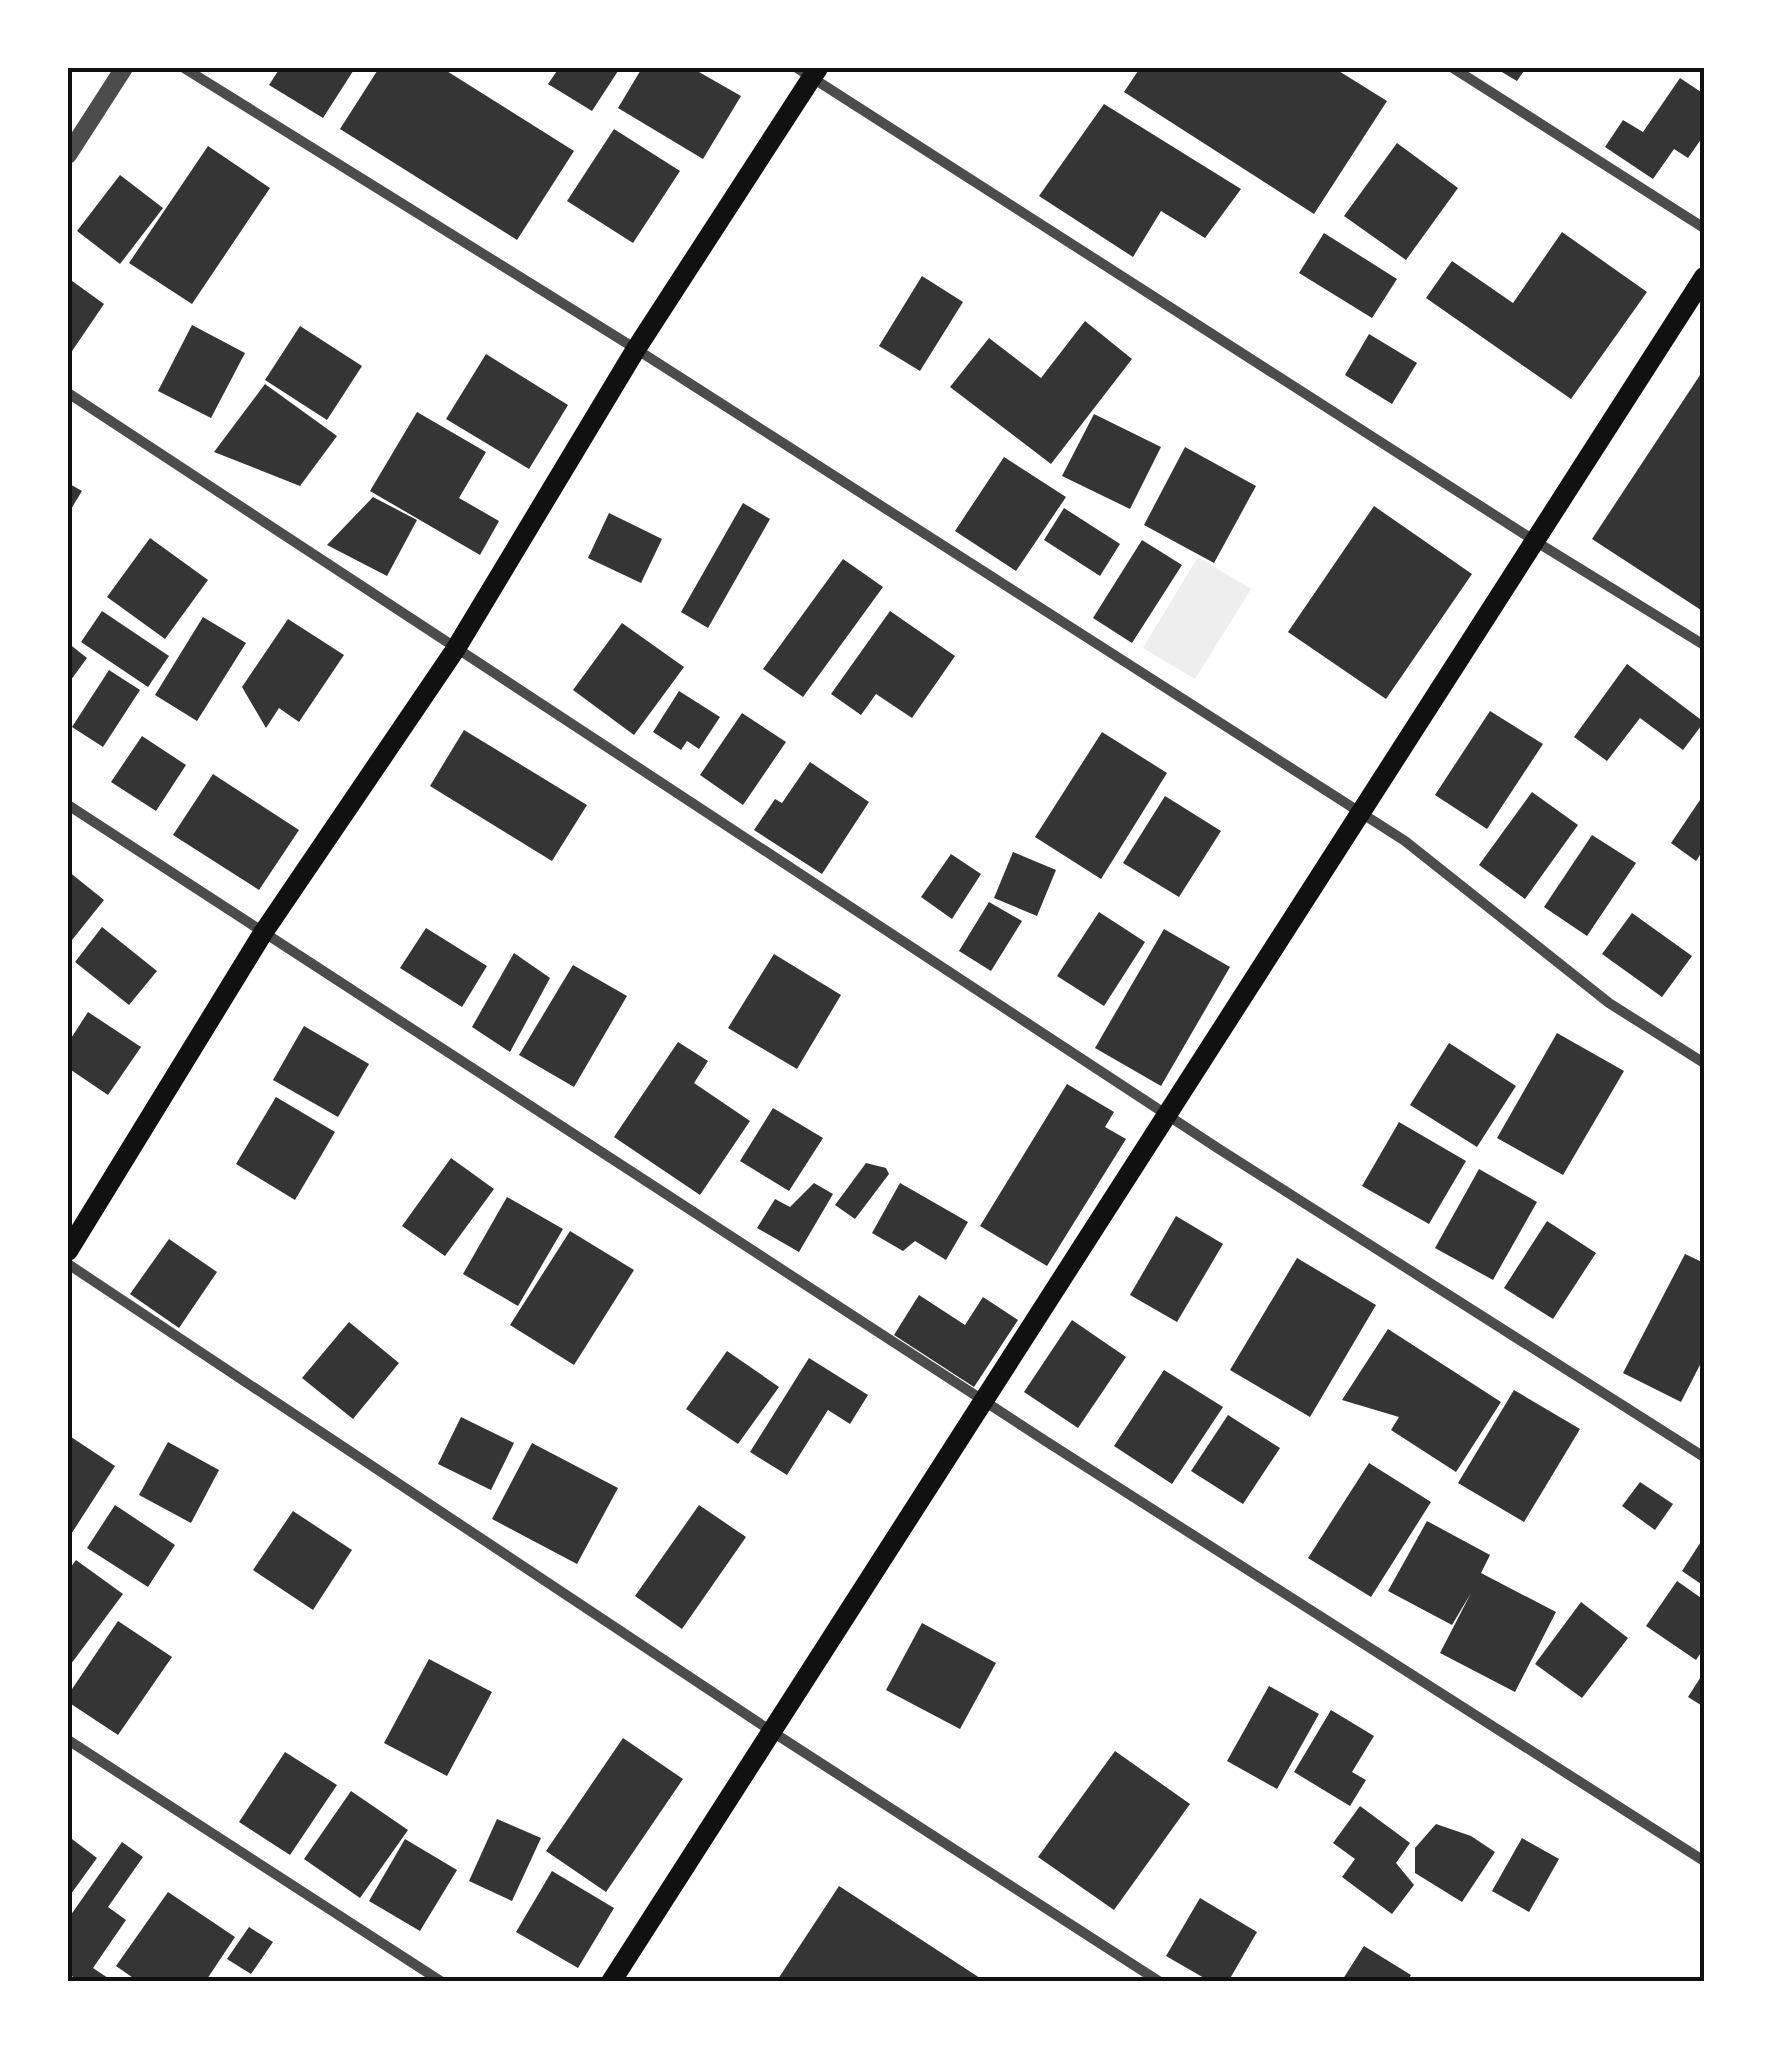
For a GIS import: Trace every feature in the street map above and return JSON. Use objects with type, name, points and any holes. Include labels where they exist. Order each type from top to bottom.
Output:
[{"type":"main road","points":[[68,1251],[263,933],[454,650],[809,71]]},
{"type":"main road","points":[[610,1982],[1704,277]]},
{"type":"street","points":[[68,155],[124,68]]},
{"type":"street","points":[[184,68],[636,350],[1405,842],[1609,1002],[1704,1063]]},
{"type":"street","points":[[1453,68],[1704,228]]},
{"type":"street","points":[[809,71],[1535,541],[1704,645]]},
{"type":"street","points":[[68,393],[1167,1115],[1704,1457]]},
{"type":"street","points":[[68,805],[984,1400],[1704,1861]]},
{"type":"street","points":[[68,1264],[772,1731],[1160,1982]]},
{"type":"street","points":[[68,1740],[442,1982]]},
{"type":"shaded area","points":[[1198,557],[1251,589],[1195,679],[1143,648]]},
{"type":"building","points":[[280,68],[355,68],[323,118],[269,85]]},
{"type":"building","points":[[379,68],[442,68],[574,151],[517,240],[340,129]]},
{"type":"building","points":[[559,68],[620,68],[592,111],[548,84]]},
{"type":"building","points":[[642,68],[692,68],[741,96],[703,159],[618,108]]},
{"type":"building","points":[[1140,68],[1334,68],[1387,101],[1314,214],[1124,92]]},
{"type":"building","points":[[1495,68],[1526,68],[1517,81]]},
{"type":"building","points":[[1680,78],[1704,94],[1704,135],[1688,158],[1674,149],[1653,179],[1605,147],[1623,120],[1643,132]]},
{"type":"building","points":[[1104,104],[1241,189],[1205,238],[1161,211],[1133,257],[1039,196]]},
{"type":"building","points":[[614,129],[680,171],[633,243],[567,201]]},
{"type":"building","points":[[1397,143],[1458,188],[1406,260],[1344,216]]},
{"type":"building","points":[[208,146],[270,188],[192,304],[129,263]]},
{"type":"building","points":[[120,175],[163,208],[120,264],[77,231]]},
{"type":"building","points":[[1562,232],[1647,292],[1571,399],[1426,298],[1452,261],[1513,303]]},
{"type":"building","points":[[1324,233],[1397,279],[1372,318],[1299,273]]},
{"type":"building","points":[[922,276],[963,302],[920,371],[879,346]]},
{"type":"building","points":[[68,278],[104,304],[68,357]]},
{"type":"building","points":[[1085,321],[1132,359],[1051,464],[950,387],[989,338],[1041,378]]},
{"type":"building","points":[[192,325],[245,353],[211,418],[158,391]]},
{"type":"building","points":[[300,326],[362,366],[327,420],[265,380]]},
{"type":"building","points":[[1369,334],[1417,363],[1392,404],[1345,375]]},
{"type":"building","points":[[486,354],[568,405],[529,469],[446,419]]},
{"type":"building","points":[[1704,369],[1704,612],[1592,539]]},
{"type":"building","points":[[265,384],[337,436],[300,486],[214,452]]},
{"type":"building","points":[[417,412],[486,452],[459,498],[499,521],[480,555],[370,491]]},
{"type":"building","points":[[1094,414],[1161,447],[1130,509],[1062,476]]},
{"type":"building","points":[[1185,447],[1256,486],[1214,563],[1144,525]]},
{"type":"building","points":[[1004,457],[1066,497],[1016,571],[955,531]]},
{"type":"building","points":[[68,483],[82,491],[68,514]]},
{"type":"building","points":[[373,497],[417,520],[387,576],[327,545]]},
{"type":"building","points":[[743,503],[770,519],[708,628],[681,612]]},
{"type":"building","points":[[1374,506],[1472,574],[1386,699],[1288,632]]},
{"type":"building","points":[[1064,508],[1120,544],[1100,576],[1044,540]]},
{"type":"building","points":[[609,513],[662,539],[641,583],[588,558]]},
{"type":"building","points":[[150,538],[208,580],[165,639],[107,597]]},
{"type":"building","points":[[1142,540],[1182,565],[1132,643],[1093,618]]},
{"type":"building","points":[[843,559],[883,587],[803,697],[763,669]]},
{"type":"building","points":[[102,611],[169,656],[148,687],[81,642]]},
{"type":"building","points":[[890,611],[955,656],[912,718],[876,694],[861,715],[831,694]]},
{"type":"building","points":[[203,617],[246,643],[197,721],[155,695]]},
{"type":"building","points":[[288,619],[344,655],[299,722],[279,708],[266,728],[242,687]]},
{"type":"building","points":[[622,623],[684,667],[634,735],[573,690]]},
{"type":"building","points":[[68,643],[87,658],[68,684]]},
{"type":"building","points":[[1627,664],[1704,722],[1683,750],[1640,718],[1607,761],[1574,737]]},
{"type":"building","points":[[109,670],[140,690],[103,747],[72,727]]},
{"type":"building","points":[[679,691],[720,717],[699,749],[687,741],[681,750],[653,732]]},
{"type":"building","points":[[1490,711],[1543,744],[1487,829],[1435,795]]},
{"type":"building","points":[[742,713],[786,742],[743,805],[700,775]]},
{"type":"building","points":[[464,730],[587,805],[552,861],[430,786]]},
{"type":"building","points":[[1102,732],[1167,773],[1101,879],[1035,837]]},
{"type":"building","points":[[142,736],[186,765],[156,811],[111,782]]},
{"type":"building","points":[[810,762],[869,802],[822,874],[754,830],[775,799],[782,803]]},
{"type":"building","points":[[213,774],[299,830],[259,890],[173,835]]},
{"type":"building","points":[[1532,792],[1578,825],[1525,899],[1479,865]]},
{"type":"building","points":[[1704,794],[1704,849],[1696,861],[1671,843]]},
{"type":"building","points":[[1165,796],[1221,831],[1179,897],[1123,863]]},
{"type":"building","points":[[1592,835],[1636,863],[1587,936],[1544,907]]},
{"type":"building","points":[[1013,852],[1056,870],[1037,916],[994,898]]},
{"type":"building","points":[[951,854],[981,874],[952,919],[921,897]]},
{"type":"building","points":[[68,871],[104,900],[68,945]]},
{"type":"building","points":[[989,902],[1022,921],[991,971],[959,951]]},
{"type":"building","points":[[1099,912],[1145,942],[1104,1006],[1057,976]]},
{"type":"building","points":[[1632,913],[1692,956],[1662,997],[1602,954]]},
{"type":"building","points":[[102,927],[157,971],[129,1005],[75,962]]},
{"type":"building","points":[[426,928],[487,966],[462,1007],[400,968]]},
{"type":"building","points":[[1164,929],[1230,967],[1161,1086],[1095,1048]]},
{"type":"building","points":[[514,953],[550,978],[510,1052],[472,1027]]},
{"type":"building","points":[[774,954],[841,995],[797,1069],[728,1028]]},
{"type":"building","points":[[573,965],[627,996],[574,1087],[519,1055]]},
{"type":"building","points":[[88,1012],[141,1047],[108,1095],[68,1068],[68,1043]]},
{"type":"building","points":[[304,1026],[369,1064],[338,1117],[273,1080]]},
{"type":"building","points":[[1557,1033],[1624,1071],[1563,1175],[1497,1138]]},
{"type":"building","points":[[678,1042],[708,1061],[694,1083],[750,1121],[700,1195],[614,1137]]},
{"type":"building","points":[[1449,1043],[1516,1086],[1477,1147],[1410,1105]]},
{"type":"building","points":[[1067,1084],[1114,1112],[1105,1127],[1126,1139],[1047,1266],[980,1226]]},
{"type":"building","points":[[276,1097],[335,1132],[295,1200],[236,1164]]},
{"type":"building","points":[[773,1108],[823,1138],[789,1191],[740,1161]]},
{"type":"building","points":[[1399,1122],[1466,1161],[1429,1224],[1362,1186]]},
{"type":"building","points":[[451,1158],[494,1189],[445,1256],[402,1226]]},
{"type":"building","points":[[866,1163],[886,1168],[889,1174],[855,1219],[835,1205]]},
{"type":"building","points":[[1479,1169],[1537,1202],[1493,1280],[1435,1248]]},
{"type":"building","points":[[814,1183],[833,1194],[799,1252],[757,1228],[775,1199],[790,1207]]},
{"type":"building","points":[[900,1183],[968,1222],[946,1260],[915,1241],[903,1251],[872,1233]]},
{"type":"building","points":[[507,1197],[563,1229],[518,1306],[463,1274]]},
{"type":"building","points":[[1176,1216],[1223,1244],[1177,1322],[1130,1295]]},
{"type":"building","points":[[1547,1221],[1596,1253],[1553,1319],[1504,1288]]},
{"type":"building","points":[[570,1231],[634,1270],[574,1365],[510,1325]]},
{"type":"building","points":[[169,1239],[217,1272],[179,1328],[130,1294]]},
{"type":"building","points":[[1685,1254],[1704,1263],[1704,1357],[1681,1402],[1623,1373]]},
{"type":"building","points":[[1297,1258],[1376,1305],[1310,1417],[1230,1370]]},
{"type":"building","points":[[919,1295],[965,1325],[983,1297],[1018,1320],[974,1387],[894,1335]]},
{"type":"building","points":[[1072,1320],[1126,1357],[1078,1428],[1024,1392]]},
{"type":"building","points":[[349,1322],[399,1363],[353,1419],[302,1378]]},
{"type":"building","points":[[1388,1329],[1501,1402],[1456,1472],[1391,1430],[1399,1417],[1342,1400]]},
{"type":"building","points":[[727,1351],[779,1387],[738,1444],[686,1409]]},
{"type":"building","points":[[809,1358],[868,1395],[850,1424],[828,1410],[787,1475],[750,1452]]},
{"type":"building","points":[[1164,1370],[1223,1407],[1172,1484],[1114,1446]]},
{"type":"building","points":[[1514,1390],[1580,1429],[1524,1522],[1458,1483]]},
{"type":"building","points":[[1228,1415],[1280,1448],[1243,1504],[1191,1471]]},
{"type":"building","points":[[461,1417],[514,1443],[491,1490],[438,1464]]},
{"type":"building","points":[[68,1435],[115,1466],[68,1539]]},
{"type":"building","points":[[168,1442],[219,1470],[191,1523],[139,1495]]},
{"type":"building","points":[[532,1443],[618,1488],[577,1564],[492,1519]]},
{"type":"building","points":[[1369,1463],[1431,1502],[1371,1597],[1308,1558]]},
{"type":"building","points":[[1640,1482],[1673,1504],[1655,1530],[1622,1506]]},
{"type":"building","points":[[115,1505],[175,1545],[148,1587],[87,1548]]},
{"type":"building","points":[[699,1505],[746,1537],[682,1629],[635,1596]]},
{"type":"building","points":[[293,1511],[352,1550],[313,1610],[253,1570]]},
{"type":"building","points":[[1427,1521],[1490,1555],[1481,1573],[1556,1612],[1515,1692],[1440,1653],[1471,1593],[1452,1625],[1388,1591]]},
{"type":"building","points":[[1704,1537],[1704,1586],[1682,1571]]},
{"type":"building","points":[[76,1560],[123,1594],[68,1668],[68,1571]]},
{"type":"building","points":[[1677,1581],[1704,1600],[1704,1648],[1696,1660],[1646,1626]]},
{"type":"building","points":[[1581,1602],[1628,1638],[1582,1698],[1535,1664]]},
{"type":"building","points":[[118,1621],[172,1657],[118,1735],[68,1702],[68,1695]]},
{"type":"building","points":[[922,1623],[996,1663],[960,1729],[886,1690]]},
{"type":"building","points":[[429,1659],[492,1692],[447,1776],[384,1743]]},
{"type":"building","points":[[1704,1672],[1704,1707],[1688,1697]]},
{"type":"building","points":[[1269,1686],[1319,1714],[1277,1789],[1227,1761]]},
{"type":"building","points":[[1331,1710],[1374,1736],[1352,1772],[1366,1780],[1350,1806],[1294,1772]]},
{"type":"building","points":[[623,1738],[683,1779],[606,1892],[546,1851]]},
{"type":"building","points":[[1115,1751],[1190,1804],[1114,1910],[1038,1857]]},
{"type":"building","points":[[285,1752],[337,1785],[290,1855],[239,1822]]},
{"type":"building","points":[[351,1791],[408,1830],[360,1898],[304,1859]]},
{"type":"building","points":[[1360,1806],[1410,1843],[1396,1863],[1414,1885],[1392,1914],[1342,1877],[1355,1859],[1333,1843]]},
{"type":"building","points":[[497,1819],[541,1838],[512,1901],[469,1881]]},
{"type":"building","points":[[1436,1824],[1471,1836],[1495,1852],[1462,1902],[1415,1873],[1415,1848]]},
{"type":"building","points":[[68,1836],[97,1858],[68,1898]]},
{"type":"building","points":[[1522,1838],[1559,1859],[1529,1912],[1492,1891]]},
{"type":"building","points":[[405,1839],[457,1870],[420,1931],[369,1901]]},
{"type":"building","points":[[122,1842],[143,1857],[108,1907],[126,1920],[93,1968],[108,1978],[105,1982],[80,1982],[68,1973],[68,1919]]},
{"type":"building","points":[[552,1871],[614,1908],[578,1968],[516,1932]]},
{"type":"building","points":[[839,1886],[986,1982],[776,1982]]},
{"type":"building","points":[[168,1892],[235,1937],[205,1982],[139,1982],[116,1966]]},
{"type":"building","points":[[1200,1898],[1257,1932],[1228,1982],[1211,1982],[1166,1956]]},
{"type":"building","points":[[249,1927],[273,1942],[251,1974],[227,1959]]},
{"type":"building","points":[[1364,1946],[1411,1975],[1407,1982],[1341,1982]]}]
